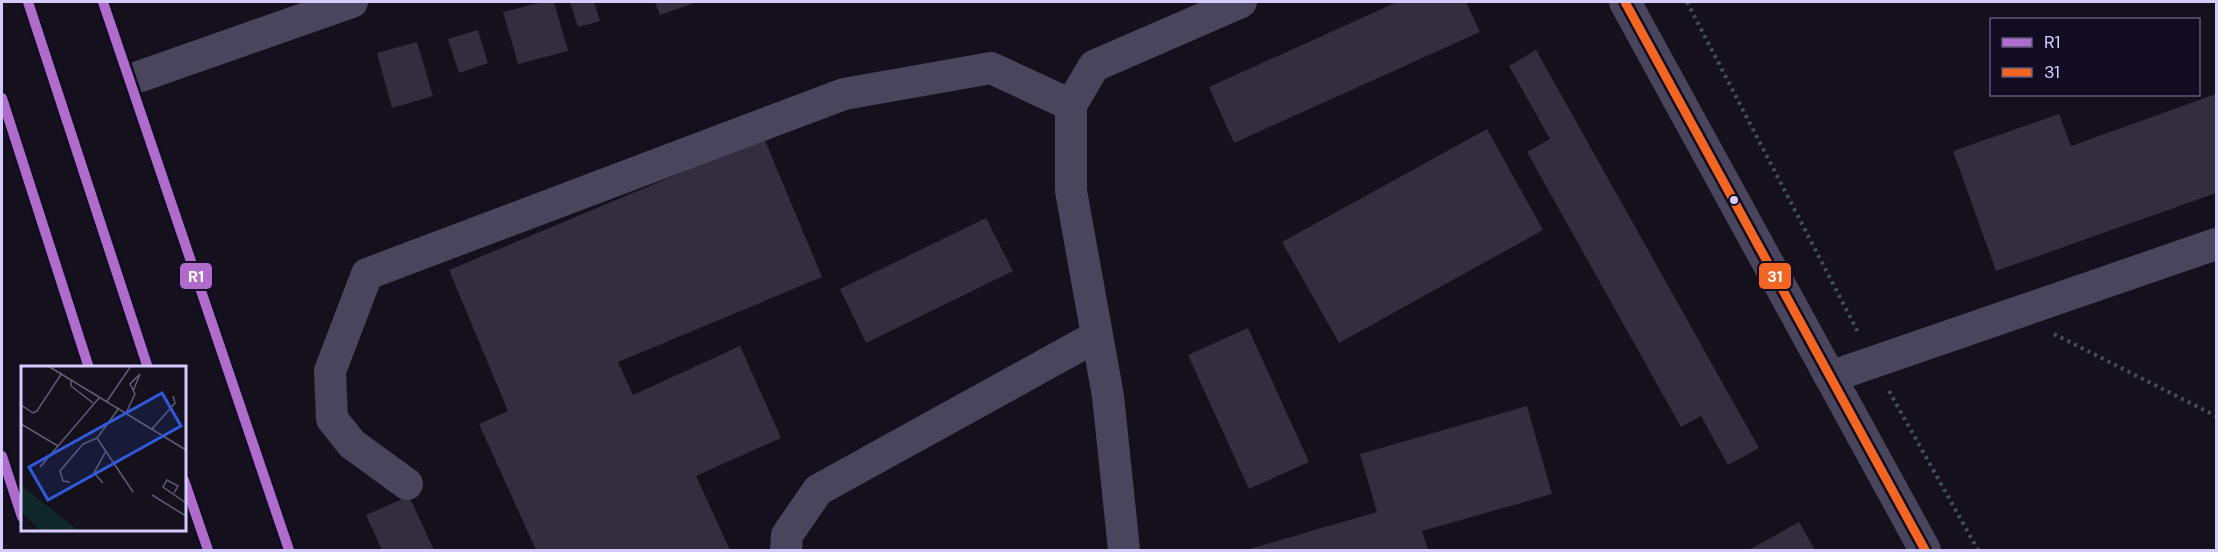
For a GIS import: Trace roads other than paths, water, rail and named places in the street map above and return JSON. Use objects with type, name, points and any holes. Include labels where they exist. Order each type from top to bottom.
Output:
[{"type":"street","points":[[141,76],[352,2]]},
{"type":"street","points":[[1124,550],[1108,396],[1071,191],[1071,105],[1094,66],[1241,2]]},
{"type":"street","points":[[1625,2],[1925,550]]},
{"type":"street","points":[[407,484],[352,444],[332,419],[330,371],[367,273],[844,94],[991,68],[1071,105]]},
{"type":"street","points":[[1830,377],[2217,244]]},
{"type":"street","points":[[786,550],[787,535],[818,490],[1097,336]]}]
